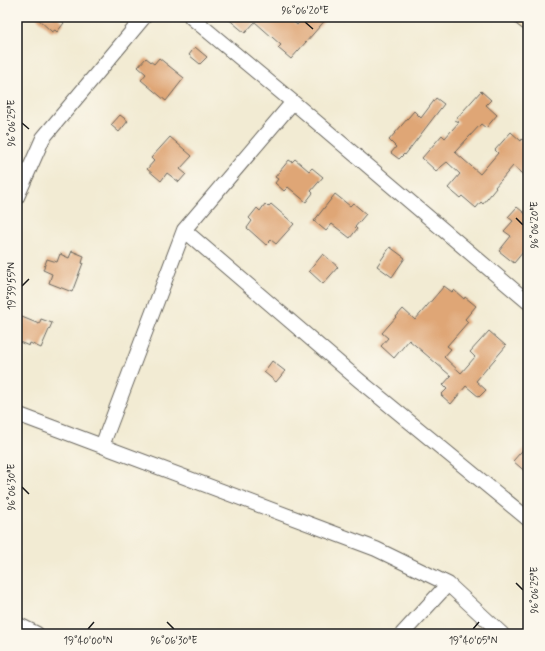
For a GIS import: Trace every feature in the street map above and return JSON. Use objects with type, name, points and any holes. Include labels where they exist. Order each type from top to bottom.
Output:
[{"type":"street","points":[[17,197],[43,138],[144,17]]},
{"type":"street","points":[[191,17],[528,302]]},
{"type":"street","points":[[524,17],[528,20]]},
{"type":"street","points":[[102,446],[184,230],[293,102]]},
{"type":"street","points":[[184,230],[360,380],[528,518]]},
{"type":"street","points":[[17,414],[376,549],[448,584],[502,634]]},
{"type":"street","points":[[402,634],[448,584]]},
{"type":"street","points":[[17,624],[37,634]]},
{"type":"building","points":[[36,17],[58,17],[64,23],[57,32],[55,30],[52,32]]},
{"type":"building","points":[[226,17],[288,17],[297,25],[305,17],[328,17],[291,59],[278,48],[281,45],[255,22],[245,33]]},
{"type":"building","points":[[195,47],[207,57],[200,64],[189,55]]},
{"type":"building","points":[[146,58],[154,64],[159,58],[184,78],[166,101],[141,80],[146,74],[138,67]]},
{"type":"building","points":[[481,91],[491,100],[486,105],[497,115],[486,128],[481,124],[455,152],[480,174],[498,153],[495,150],[511,132],[521,141],[522,139],[528,144],[528,179],[513,166],[483,204],[481,202],[476,208],[462,196],[460,198],[448,188],[460,174],[447,162],[436,171],[422,158],[442,135],[445,138],[459,122],[455,120]]},
{"type":"building","points":[[436,98],[444,104],[405,155],[404,154],[399,159],[391,153],[396,147],[389,140],[414,111],[421,118]]},
{"type":"building","points":[[120,115],[128,121],[119,132],[111,125]]},
{"type":"building","points":[[170,137],[192,156],[180,169],[186,174],[179,182],[167,173],[161,181],[147,169],[154,161],[151,158]]},
{"type":"building","points":[[295,159],[309,171],[312,168],[323,177],[311,191],[313,193],[306,202],[288,187],[284,191],[275,183],[278,179],[275,177],[289,160],[292,162]]},
{"type":"building","points":[[335,194],[350,206],[353,203],[366,214],[355,227],[357,229],[350,238],[332,224],[326,231],[314,221]]},
{"type":"building","points":[[265,204],[268,207],[271,204],[294,224],[276,244],[271,240],[266,245],[247,228],[252,221],[249,218],[257,208],[260,211]]},
{"type":"building","points":[[517,207],[528,216],[528,246],[514,263],[499,251],[511,236],[504,231],[513,221],[508,217]]},
{"type":"building","points":[[390,247],[405,258],[392,277],[377,266]]},
{"type":"building","points":[[72,251],[84,256],[83,263],[72,292],[49,283],[52,274],[43,270],[47,259],[57,262],[60,254],[69,258]]},
{"type":"building","points":[[323,254],[338,267],[323,284],[309,271]]},
{"type":"building","points":[[444,286],[452,292],[454,290],[464,299],[465,297],[476,306],[465,319],[468,322],[447,346],[451,349],[444,357],[461,373],[475,357],[470,352],[489,331],[506,346],[476,381],[486,390],[479,397],[466,386],[451,404],[441,395],[447,389],[443,385],[451,376],[409,340],[394,358],[381,346],[388,338],[382,333],[403,309],[415,320]]},
{"type":"building","points":[[17,315],[39,324],[41,319],[52,323],[41,348],[30,343],[29,346],[17,341]]},
{"type":"building","points":[[272,361],[285,371],[276,382],[264,372]]},
{"type":"building","points":[[528,444],[528,474],[513,461]]}]
